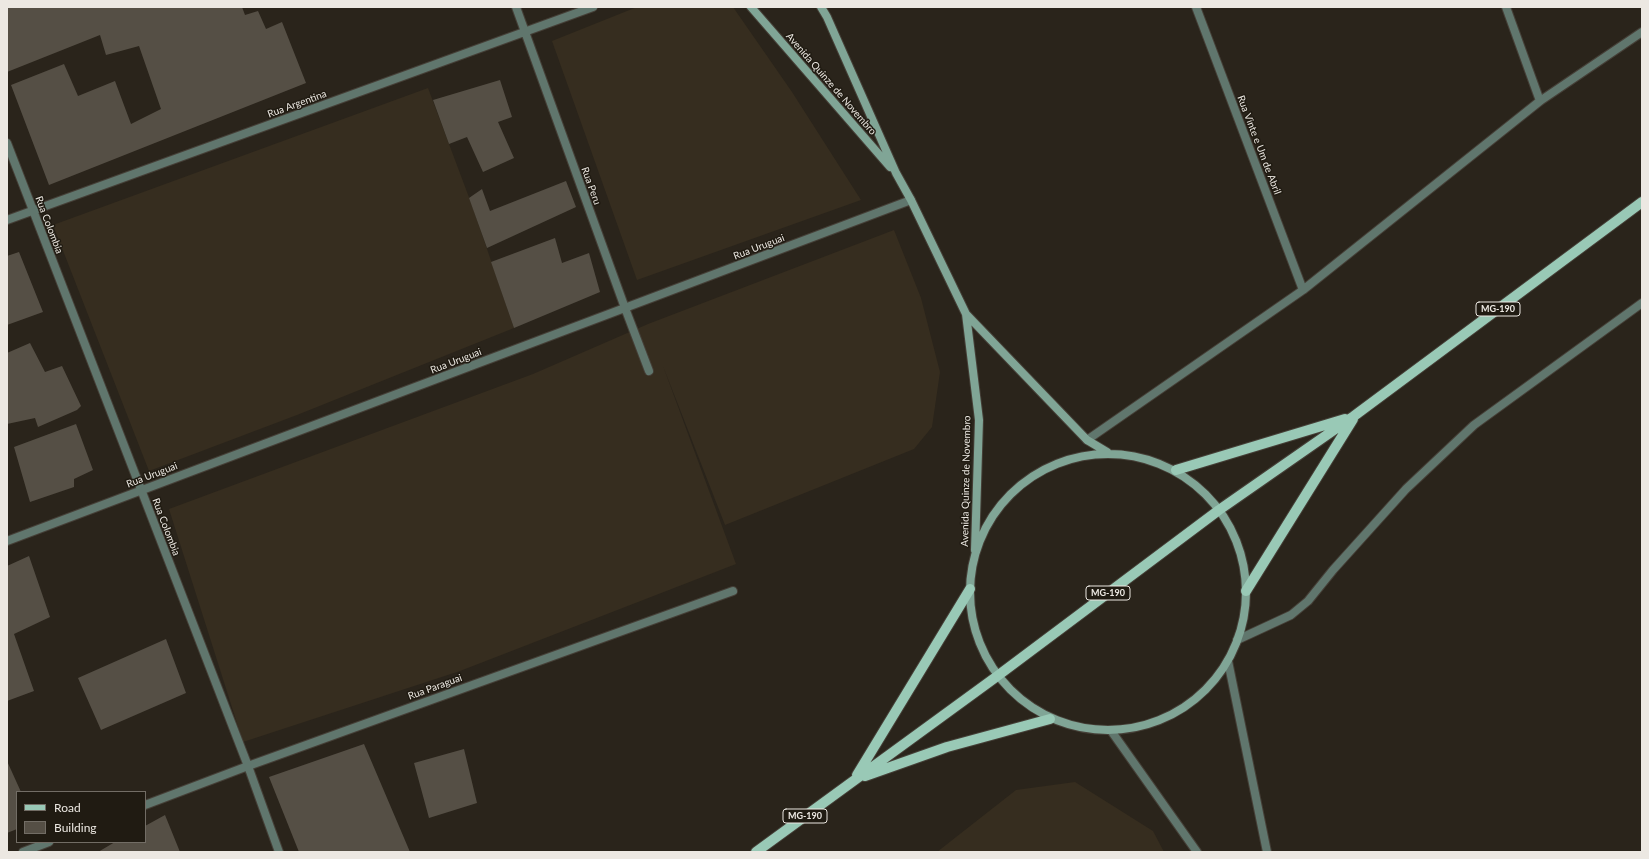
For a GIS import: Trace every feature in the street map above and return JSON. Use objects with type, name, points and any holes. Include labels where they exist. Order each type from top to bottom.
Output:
[{"type":"main road","name":"Avenida Quinze de Novembro","points":[[752,7],[896,174]]},
{"type":"main road","name":"Avenida Quinze de Novembro","points":[[820,7],[827,17],[896,174],[911,200],[966,314],[1087,440],[1107,452]]},
{"type":"main road","name":"MG-190","points":[[756,852],[1219,510],[1354,416],[1642,202]]},
{"type":"main road","name":"Avenida Quinze de Novembro","points":[[966,314],[979,420],[975,554]]},
{"type":"main road","points":[[1176,470],[1354,416]]},
{"type":"main road","points":[[1246,591],[1354,416]]},
{"type":"main road","points":[[1107,452],[1142,456],[1176,470],[1200,487],[1219,510],[1232,531],[1241,555],[1246,591],[1242,627],[1238,640],[1228,661],[1203,693],[1151,725],[1112,732],[1093,731],[1070,726],[1050,719],[1014,696],[996,676],[984,651],[970,589],[975,554],[1002,501],[1049,465],[1107,452]]},
{"type":"main road","points":[[854,780],[970,589]]},
{"type":"main road","points":[[854,780],[947,747],[1050,719]]},
{"type":"street","name":"Rua Peru","points":[[516,7],[649,371]]},
{"type":"street","name":"Rua Argentina","points":[[7,220],[593,7]]},
{"type":"street","name":"Rua Vinte e Um de Abril","points":[[1196,7],[1303,290]]},
{"type":"street","points":[[1506,7],[1540,101]]},
{"type":"street","points":[[1087,440],[1303,290],[1540,101],[1642,32]]},
{"type":"street","name":"Rua Colombia","points":[[7,143],[248,766],[279,852]]},
{"type":"street","name":"Rua Uruguai","points":[[7,541],[911,200]]},
{"type":"street","points":[[1238,640],[1291,615],[1308,601],[1333,570],[1406,489],[1474,425],[1642,303]]},
{"type":"street","name":"Rua Paraguai","points":[[146,805],[248,766],[733,591]]},
{"type":"street","points":[[1228,661],[1267,852]]},
{"type":"street","points":[[1112,732],[1197,852]]},
{"type":"street","points":[[23,852],[46,843]]},
{"type":"shaded area","points":[[637,7],[733,7],[792,92],[861,200],[637,280],[552,41]]},
{"type":"shaded area","points":[[428,88],[473,208],[514,328],[297,415],[149,471],[53,225]]},
{"type":"shaded area","points":[[894,230],[921,298],[940,372],[932,427],[914,449],[725,525],[663,366],[736,564],[460,671],[243,742],[169,509],[533,374],[648,324]]},
{"type":"shaded area","points":[[1075,782],[1153,831],[1164,852],[937,852],[1016,790]]},
{"type":"building","points":[[7,7],[242,7],[245,15],[258,11],[266,29],[282,22],[306,83],[49,185],[11,85],[64,64],[78,96],[115,81],[131,124],[161,109],[139,46],[106,55],[100,35],[7,72]]},
{"type":"building","points":[[500,80],[512,117],[498,122],[514,158],[483,172],[467,137],[449,144],[433,100]]},
{"type":"building","points":[[566,181],[576,207],[487,248],[469,198],[482,189],[490,211]]},
{"type":"building","points":[[555,238],[562,263],[589,253],[600,292],[514,328],[491,262]]},
{"type":"building","points":[[19,252],[43,312],[7,325],[7,256]]},
{"type":"building","points":[[30,343],[45,372],[62,366],[81,406],[77,410],[38,427],[35,418],[7,424],[7,353]]},
{"type":"building","points":[[76,424],[93,470],[74,479],[74,487],[30,502],[14,447]]},
{"type":"building","points":[[29,556],[50,617],[14,634],[34,691],[7,701],[7,566]]},
{"type":"building","points":[[166,639],[186,693],[101,730],[78,678]]},
{"type":"building","points":[[364,744],[410,852],[299,852],[269,777]]},
{"type":"building","points":[[464,749],[477,803],[429,818],[414,763]]},
{"type":"building","points":[[7,761],[21,791],[16,791],[16,829],[7,833]]},
{"type":"building","points":[[165,815],[180,852],[98,852],[113,843],[146,843],[146,825]]}]
